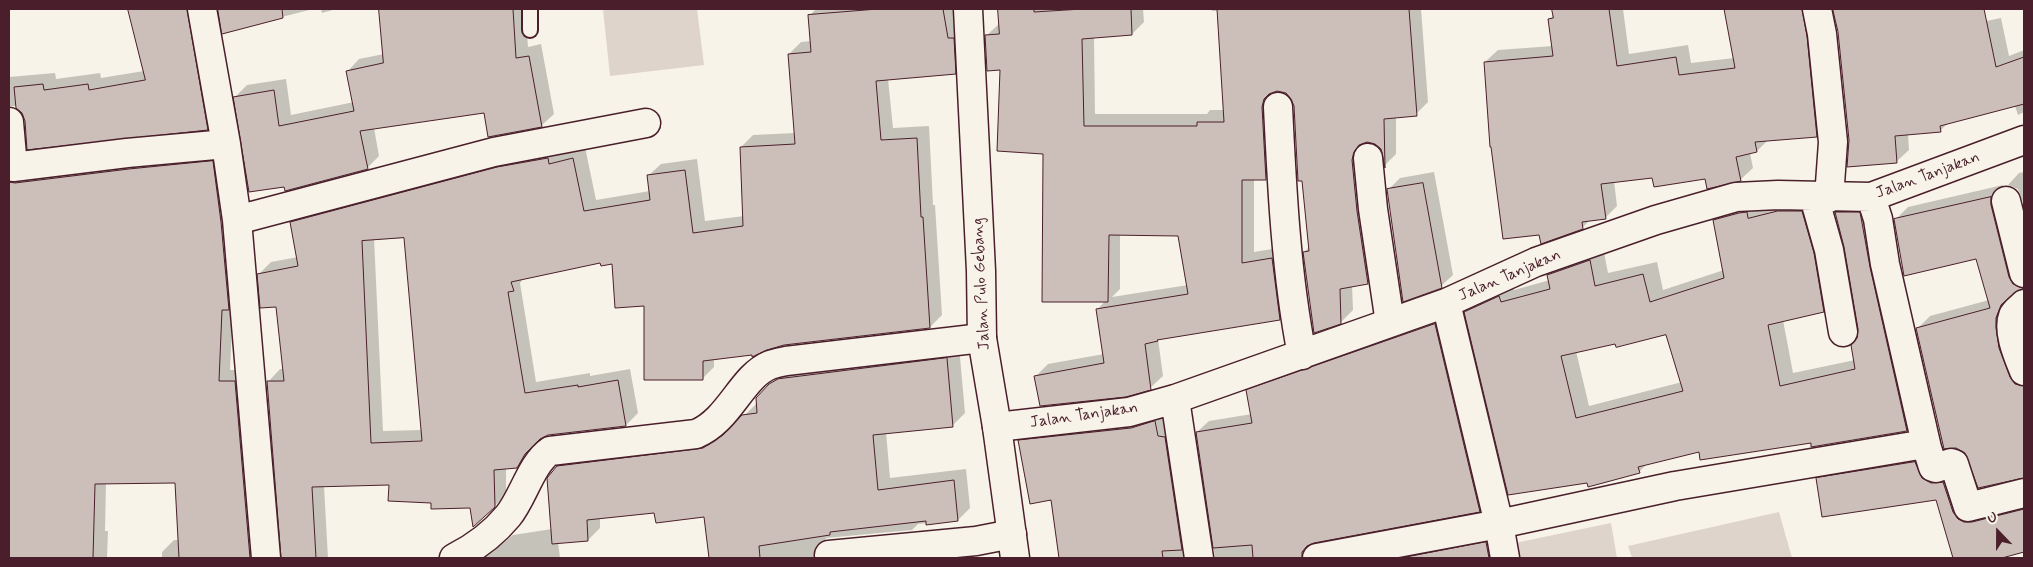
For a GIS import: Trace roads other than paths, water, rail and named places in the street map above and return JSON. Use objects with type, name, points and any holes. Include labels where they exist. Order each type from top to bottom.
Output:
[{"type":"street","points":[[202,9],[226,144],[237,220],[266,558]]},
{"type":"street","name":"Jalan Pulo Gebang","points":[[968,9],[981,272],[982,338],[1014,546]]},
{"type":"street","points":[[1817,9],[1822,34],[1833,142],[1822,197],[1843,332]]},
{"type":"street","points":[[1278,106],[1289,261],[1302,355]]},
{"type":"street","points":[[9,122],[13,167],[118,154],[226,144]]},
{"type":"street","points":[[237,220],[494,152],[646,123]]},
{"type":"street","name":"Jalan Tanjakan","points":[[997,427],[1129,412],[1175,400],[1446,303],[1536,262],[1704,205],[1736,197],[1778,195],[1871,197],[2024,140]]},
{"type":"street","points":[[1368,158],[1373,210],[1390,323]]},
{"type":"street","points":[[1871,197],[1878,219],[1885,264],[1933,467],[1954,464],[1968,507],[2024,493]]},
{"type":"street","points":[[2006,201],[2024,273]]},
{"type":"street","points":[[1446,303],[1499,524],[1504,558]]},
{"type":"street","points":[[2024,304],[2014,313],[2012,322],[2013,335],[2024,371]]},
{"type":"street","points":[[454,558],[474,548],[508,516],[538,466],[550,451],[701,432],[714,424],[748,383],[770,365],[786,361],[982,338]]},
{"type":"street","points":[[1175,400],[1199,558]]},
{"type":"street","points":[[1317,558],[1499,524],[1675,486],[1919,445],[1927,448]]},
{"type":"street","points":[[829,555],[976,541],[1014,546]]},
{"type":"lane","points":[[530,9],[530,30]]}]
